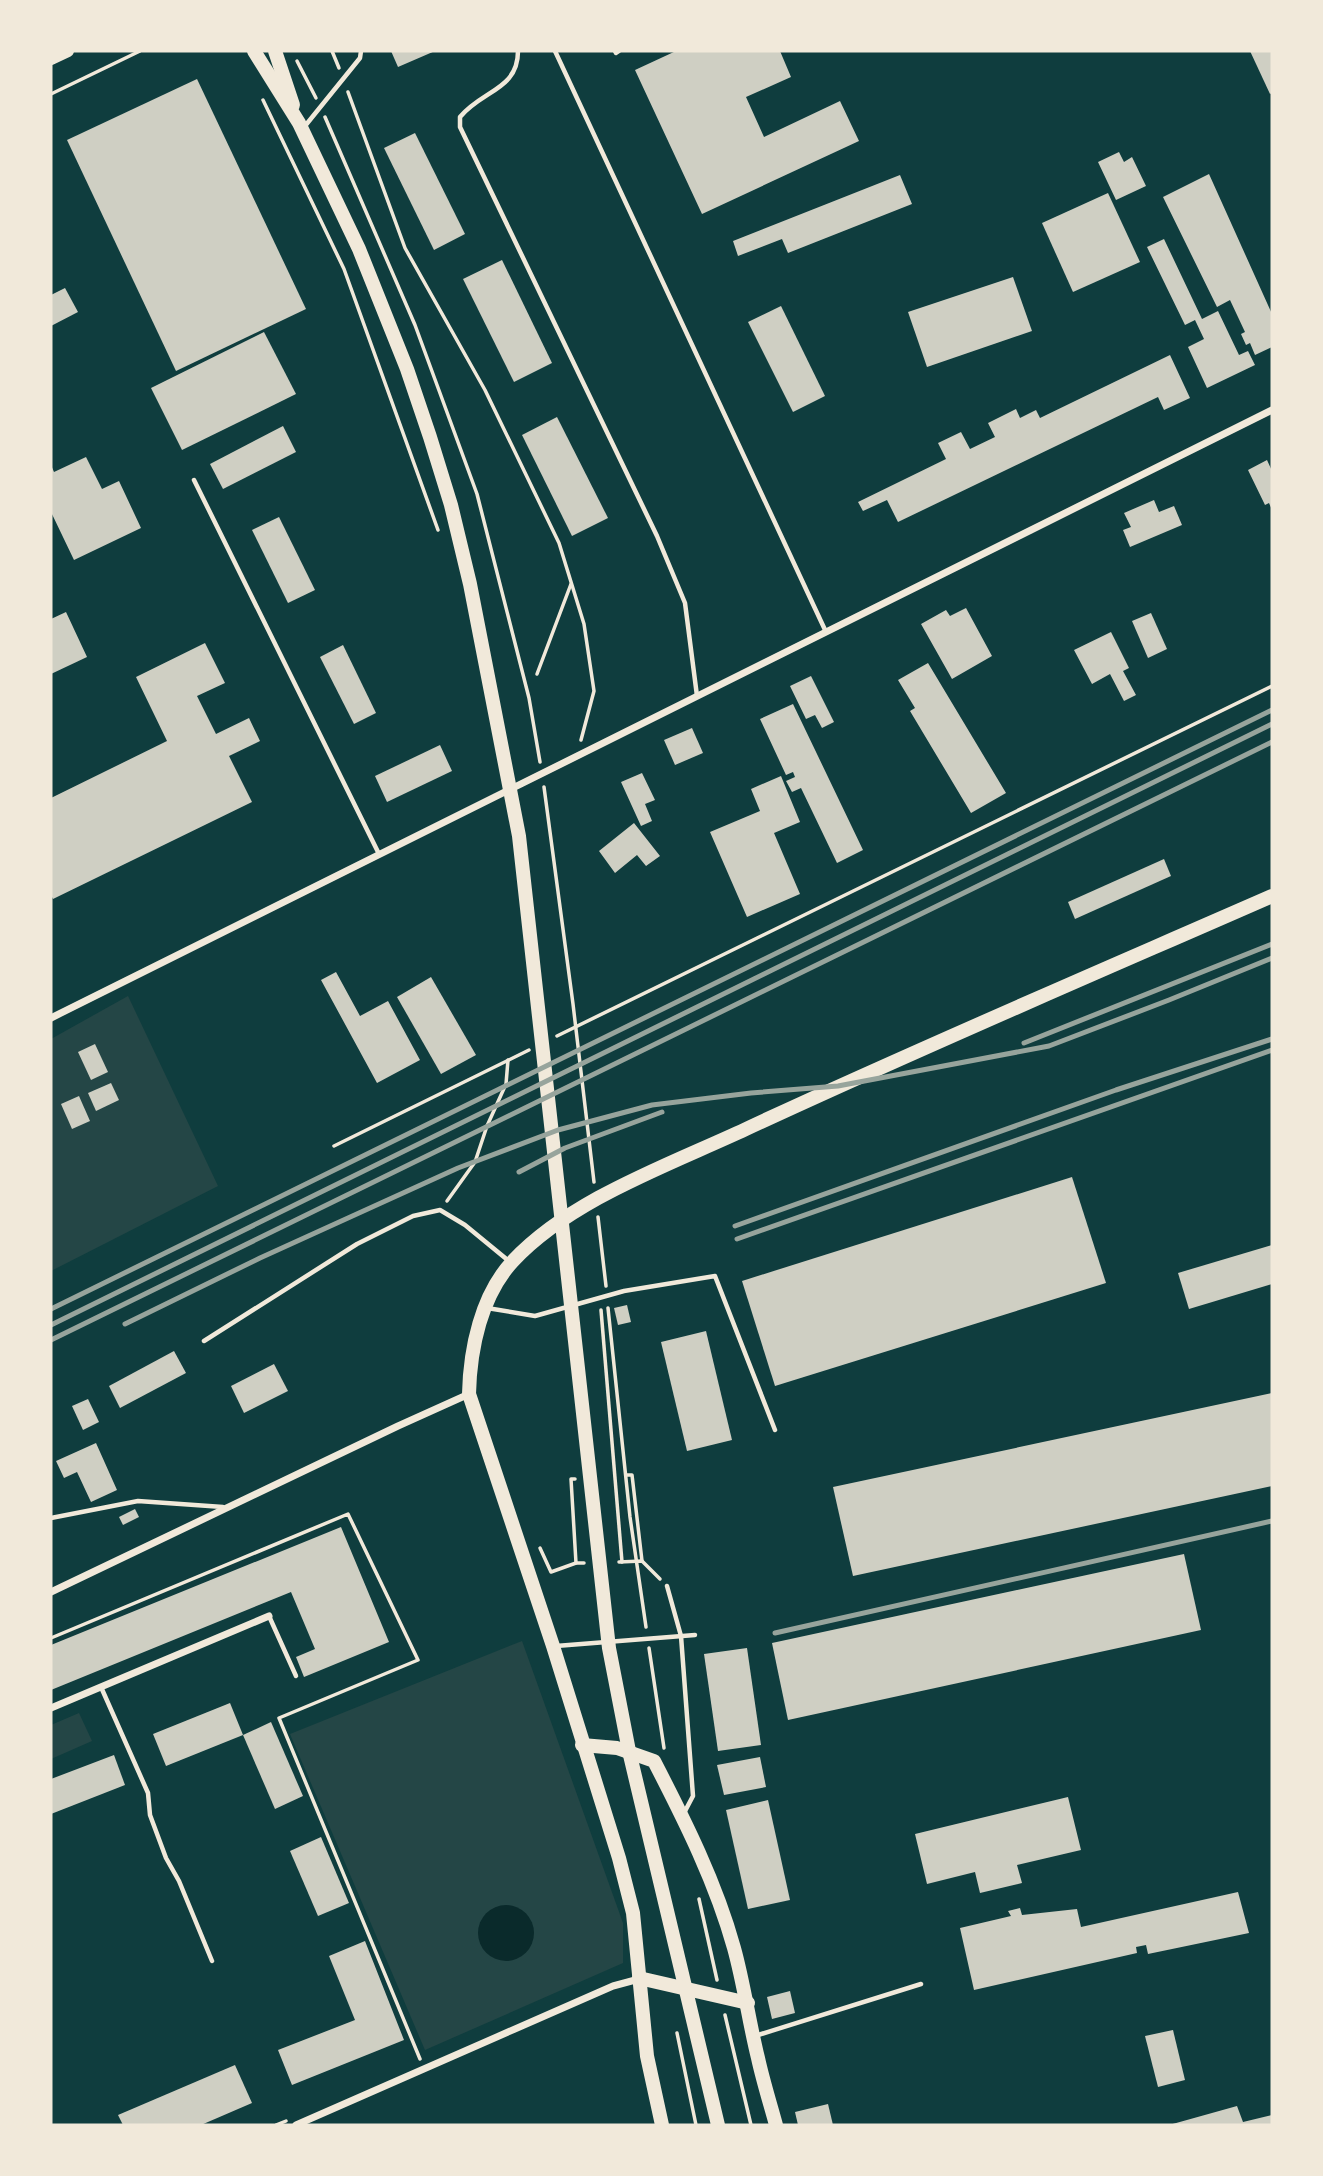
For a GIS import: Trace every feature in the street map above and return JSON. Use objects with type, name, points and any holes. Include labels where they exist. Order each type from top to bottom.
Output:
[{"type":"main road","points":[[51,59],[68,51]]},
{"type":"main road","points":[[254,51],[301,126]]},
{"type":"main road","points":[[275,51],[301,126],[359,249],[407,369],[451,505],[487,663],[519,836],[609,1648],[629,1751],[718,2125]]},
{"type":"main road","points":[[662,2125],[647,2056],[633,1913],[620,1858],[469,1394],[470,1371],[483,1307],[511,1263],[533,1242],[590,1202],[838,1086],[1272,896]]},
{"type":"main road","points":[[582,1745],[617,1748],[654,1761],[718,1899],[734,1946],[776,2125]]},
{"type":"main road","points":[[639,1978],[748,2003]]},
{"type":"street","points":[[51,1018],[1272,410]]},
{"type":"street","points":[[51,1592],[469,1394]]},
{"type":"street","points":[[51,1708],[269,1616]]},
{"type":"street","points":[[296,2125],[612,1986],[639,1978]]},
{"type":"lane","points":[[301,126],[360,58],[360,51]]},
{"type":"lane","points":[[518,51],[518,64],[511,78],[470,104],[460,117],[460,127],[657,536],[685,603],[697,696]]},
{"type":"lane","points":[[555,51],[826,632]]},
{"type":"lane","points":[[194,480],[379,854]]},
{"type":"lane","points":[[204,1341],[357,1244],[413,1216],[440,1210],[465,1225],[511,1263]]},
{"type":"lane","points":[[483,1307],[535,1316],[624,1291],[715,1276],[775,1430]]},
{"type":"lane","points":[[51,1518],[138,1501],[226,1508]]},
{"type":"lane","points":[[667,1586],[681,1636],[693,1796],[682,1817]]},
{"type":"lane","points":[[269,1616],[296,1676]]},
{"type":"lane","points":[[553,1646],[695,1635]]},
{"type":"lane","points":[[100,1686],[148,1793],[150,1815],[166,1858],[179,1881],[212,1961]]},
{"type":"lane","points":[[754,2037],[921,1984]]},
{"type":"path","points":[[51,94],[140,51]]},
{"type":"path","points":[[332,51],[405,248],[485,390],[559,543],[584,624],[594,691],[577,755]]},
{"type":"path","points":[[263,99],[344,269],[440,534]]},
{"type":"path","points":[[537,674],[571,584]]},
{"type":"path","points":[[518,650],[540,762]]},
{"type":"path","points":[[546,1042],[1272,686]]},
{"type":"path","points":[[542,775],[573,1003],[595,1194]]},
{"type":"path","points":[[334,1146],[533,1048]]},
{"type":"path","points":[[440,1210],[475,1162],[487,1126],[506,1084],[508,1060]]},
{"type":"path","points":[[597,1208],[606,1289]]},
{"type":"path","points":[[600,1298],[622,1562]]},
{"type":"path","points":[[607,1302],[630,1517],[666,1756]]},
{"type":"path","points":[[627,1475],[632,1475],[642,1561]]},
{"type":"path","points":[[576,1563],[571,1479],[581,1479]]},
{"type":"path","points":[[51,1638],[348,1514],[418,1660],[279,1718],[422,2064]]},
{"type":"path","points":[[696,1888],[717,1980]]},
{"type":"path","points":[[723,2007],[751,2125]]},
{"type":"shaded area","points":[[128,996],[218,1186],[51,1271],[51,1039]]},
{"type":"shaded area","points":[[522,1641],[623,1923],[623,1963],[425,2050],[290,1734]]},
{"type":"shaded area","points":[[79,1713],[92,1741],[51,1759],[51,1725]]},
{"type":"shaded area","points":[[506,1905],[521,1910],[529,1918],[534,1933],[529,1948],[521,1956],[506,1961],[491,1956],[483,1948],[478,1933],[483,1918],[491,1910]]},
{"type":"building","points":[[391,51],[435,51],[398,67]]},
{"type":"building","points":[[676,51],[780,51],[791,77],[746,97],[764,137],[840,101],[859,141],[702,214],[635,70]]},
{"type":"building","points":[[1250,51],[1272,51],[1270,94]]},
{"type":"building","points":[[197,79],[306,309],[176,371],[67,140]]},
{"type":"building","points":[[415,133],[465,234],[434,250],[384,148]]},
{"type":"building","points":[[1119,152],[1124,162],[1132,157],[1146,186],[1116,200],[1098,162]]},
{"type":"building","points":[[1209,174],[1272,314],[1272,347],[1255,355],[1250,343],[1246,345],[1241,334],[1245,332],[1230,300],[1217,307],[1163,197]]},
{"type":"building","points":[[900,175],[912,204],[788,253],[782,239],[738,256],[733,241]]},
{"type":"building","points":[[1108,193],[1140,262],[1073,292],[1042,223]]},
{"type":"building","points":[[1164,239],[1202,319],[1218,311],[1239,355],[1248,351],[1255,365],[1207,388],[1188,347],[1204,339],[1195,320],[1185,325],[1147,247]]},
{"type":"building","points":[[502,260],[552,363],[514,382],[463,279]]},
{"type":"building","points":[[1013,277],[1032,331],[927,367],[908,312]]},
{"type":"building","points":[[65,288],[78,312],[51,326],[51,295]]},
{"type":"building","points":[[781,306],[825,396],[793,412],[748,322]]},
{"type":"building","points":[[264,332],[296,394],[182,450],[151,388]]},
{"type":"building","points":[[1170,355],[1190,398],[1164,410],[1158,397],[898,522],[887,500],[863,511],[858,502],[946,459],[938,443],[961,432],[970,449],[995,437],[988,423],[1016,409],[1020,418],[1036,410],[1040,418]]},
{"type":"building","points":[[557,417],[608,518],[572,536],[522,435]]},
{"type":"building","points":[[283,426],[296,452],[223,489],[210,464]]},
{"type":"building","points":[[86,457],[102,489],[119,481],[141,528],[74,560],[51,512],[51,465],[54,472]]},
{"type":"building","points":[[1267,460],[1272,471],[1272,510],[1269,503],[1265,505],[1248,470]]},
{"type":"building","points":[[1154,500],[1159,512],[1174,506],[1182,525],[1130,547],[1123,530],[1131,527],[1124,513]]},
{"type":"building","points":[[279,517],[315,590],[288,603],[252,530]]},
{"type":"building","points":[[966,608],[992,656],[952,679],[921,624],[946,610],[950,616]]},
{"type":"building","points":[[66,612],[87,657],[51,674],[51,619]]},
{"type":"building","points":[[1151,613],[1167,649],[1148,658],[1132,621]]},
{"type":"building","points":[[1111,632],[1129,668],[1123,671],[1136,695],[1124,701],[1110,674],[1092,684],[1074,650]]},
{"type":"building","points":[[205,643],[225,683],[197,696],[216,734],[249,718],[260,741],[229,756],[252,802],[53,899],[51,798],[167,741],[136,677]]},
{"type":"building","points":[[343,645],[376,713],[354,724],[320,657]]},
{"type":"building","points":[[928,663],[1006,793],[971,813],[910,711],[915,708],[898,680]]},
{"type":"building","points":[[811,676],[834,722],[822,728],[815,715],[806,719],[790,686]]},
{"type":"building","points":[[793,704],[863,850],[837,863],[801,788],[792,792],[786,781],[795,777],[793,772],[786,775],[760,719]]},
{"type":"building","points":[[692,728],[703,753],[675,765],[664,740]]},
{"type":"building","points":[[440,745],[452,771],[387,802],[375,776]]},
{"type":"building","points":[[642,773],[655,800],[645,804],[652,821],[641,826],[621,782]]},
{"type":"building","points":[[781,776],[800,822],[774,833],[800,894],[747,917],[710,832],[760,811],[751,789]]},
{"type":"building","points":[[634,823],[660,856],[646,866],[637,855],[615,873],[599,851]]},
{"type":"building","points":[[1164,859],[1171,876],[1075,919],[1068,902]]},
{"type":"building","points":[[336,972],[360,1016],[388,1001],[420,1060],[377,1083],[321,980]]},
{"type":"building","points":[[431,977],[476,1055],[441,1074],[397,997]]},
{"type":"building","points":[[95,1044],[108,1072],[91,1080],[78,1052]]},
{"type":"building","points":[[111,1083],[119,1100],[96,1111],[88,1093]]},
{"type":"building","points":[[79,1096],[90,1121],[72,1129],[61,1104]]},
{"type":"building","points":[[1072,1177],[1106,1283],[775,1386],[742,1281]]},
{"type":"building","points":[[1272,1245],[1272,1284],[1189,1309],[1178,1273]]},
{"type":"building","points":[[627,1305],[631,1322],[618,1325],[614,1308]]},
{"type":"building","points":[[706,1331],[732,1440],[687,1451],[661,1342]]},
{"type":"building","points":[[174,1351],[186,1373],[120,1408],[109,1386]]},
{"type":"building","points":[[274,1364],[288,1391],[244,1413],[231,1386]]},
{"type":"building","points":[[1272,1393],[1272,1486],[853,1576],[833,1487]]},
{"type":"building","points":[[88,1399],[99,1422],[83,1430],[72,1406]]},
{"type":"building","points":[[96,1443],[117,1490],[91,1502],[77,1472],[64,1478],[56,1461]]},
{"type":"building","points":[[135,1509],[139,1517],[123,1525],[119,1517]]},
{"type":"building","points":[[341,1527],[389,1642],[304,1677],[296,1657],[315,1649],[291,1592],[51,1690],[51,1645]]},
{"type":"building","points":[[1184,1554],[1201,1630],[788,1720],[772,1643]]},
{"type":"building","points":[[747,1648],[761,1745],[718,1751],[704,1654]]},
{"type":"building","points":[[230,1703],[243,1735],[166,1766],[153,1734]]},
{"type":"building","points":[[271,1722],[303,1796],[275,1809],[243,1735]]},
{"type":"building","points":[[114,1755],[125,1785],[51,1814],[51,1779]]},
{"type":"building","points":[[760,1757],[766,1787],[724,1795],[717,1765]]},
{"type":"building","points":[[1068,1797],[1081,1850],[1017,1865],[1022,1883],[980,1893],[975,1872],[927,1884],[915,1834]]},
{"type":"building","points":[[768,1800],[790,1900],[748,1909],[726,1810]]},
{"type":"building","points":[[321,1837],[349,1903],[318,1916],[290,1851]]},
{"type":"building","points":[[1238,1892],[1249,1933],[1148,1954],[1146,1945],[1136,1947],[1137,1953],[974,1990],[960,1928],[1011,1916],[1008,1911],[1020,1908],[1022,1915],[1077,1909],[1081,1927]]},
{"type":"building","points":[[365,1941],[404,2040],[292,2085],[278,2050],[355,2020],[329,1956]]},
{"type":"building","points":[[790,1991],[795,2013],[772,2019],[767,1997]]},
{"type":"building","points":[[1173,2030],[1185,2080],[1158,2087],[1145,2036]]},
{"type":"building","points":[[235,2065],[252,2103],[201,2125],[123,2125],[118,2115]]},
{"type":"building","points":[[828,2104],[833,2125],[798,2125],[795,2112]]},
{"type":"building","points":[[1237,2106],[1243,2122],[1272,2115],[1272,2125],[1169,2125]]},
{"type":"railway","points":[[51,1309],[1272,710]]},
{"type":"railway","points":[[51,1325],[1272,724]]},
{"type":"railway","points":[[51,1340],[1272,742]]},
{"type":"railway","points":[[1024,1043],[1272,944]]},
{"type":"railway","points":[[125,1324],[260,1258],[458,1168],[558,1130],[652,1105],[838,1086],[1049,1046],[1272,958]]},
{"type":"railway","points":[[735,1226],[1116,1090],[1272,1039]]},
{"type":"railway","points":[[737,1239],[1272,1050]]},
{"type":"railway","points":[[519,1172],[565,1148],[662,1112]]},
{"type":"railway","points":[[775,1633],[1272,1521]]}]
